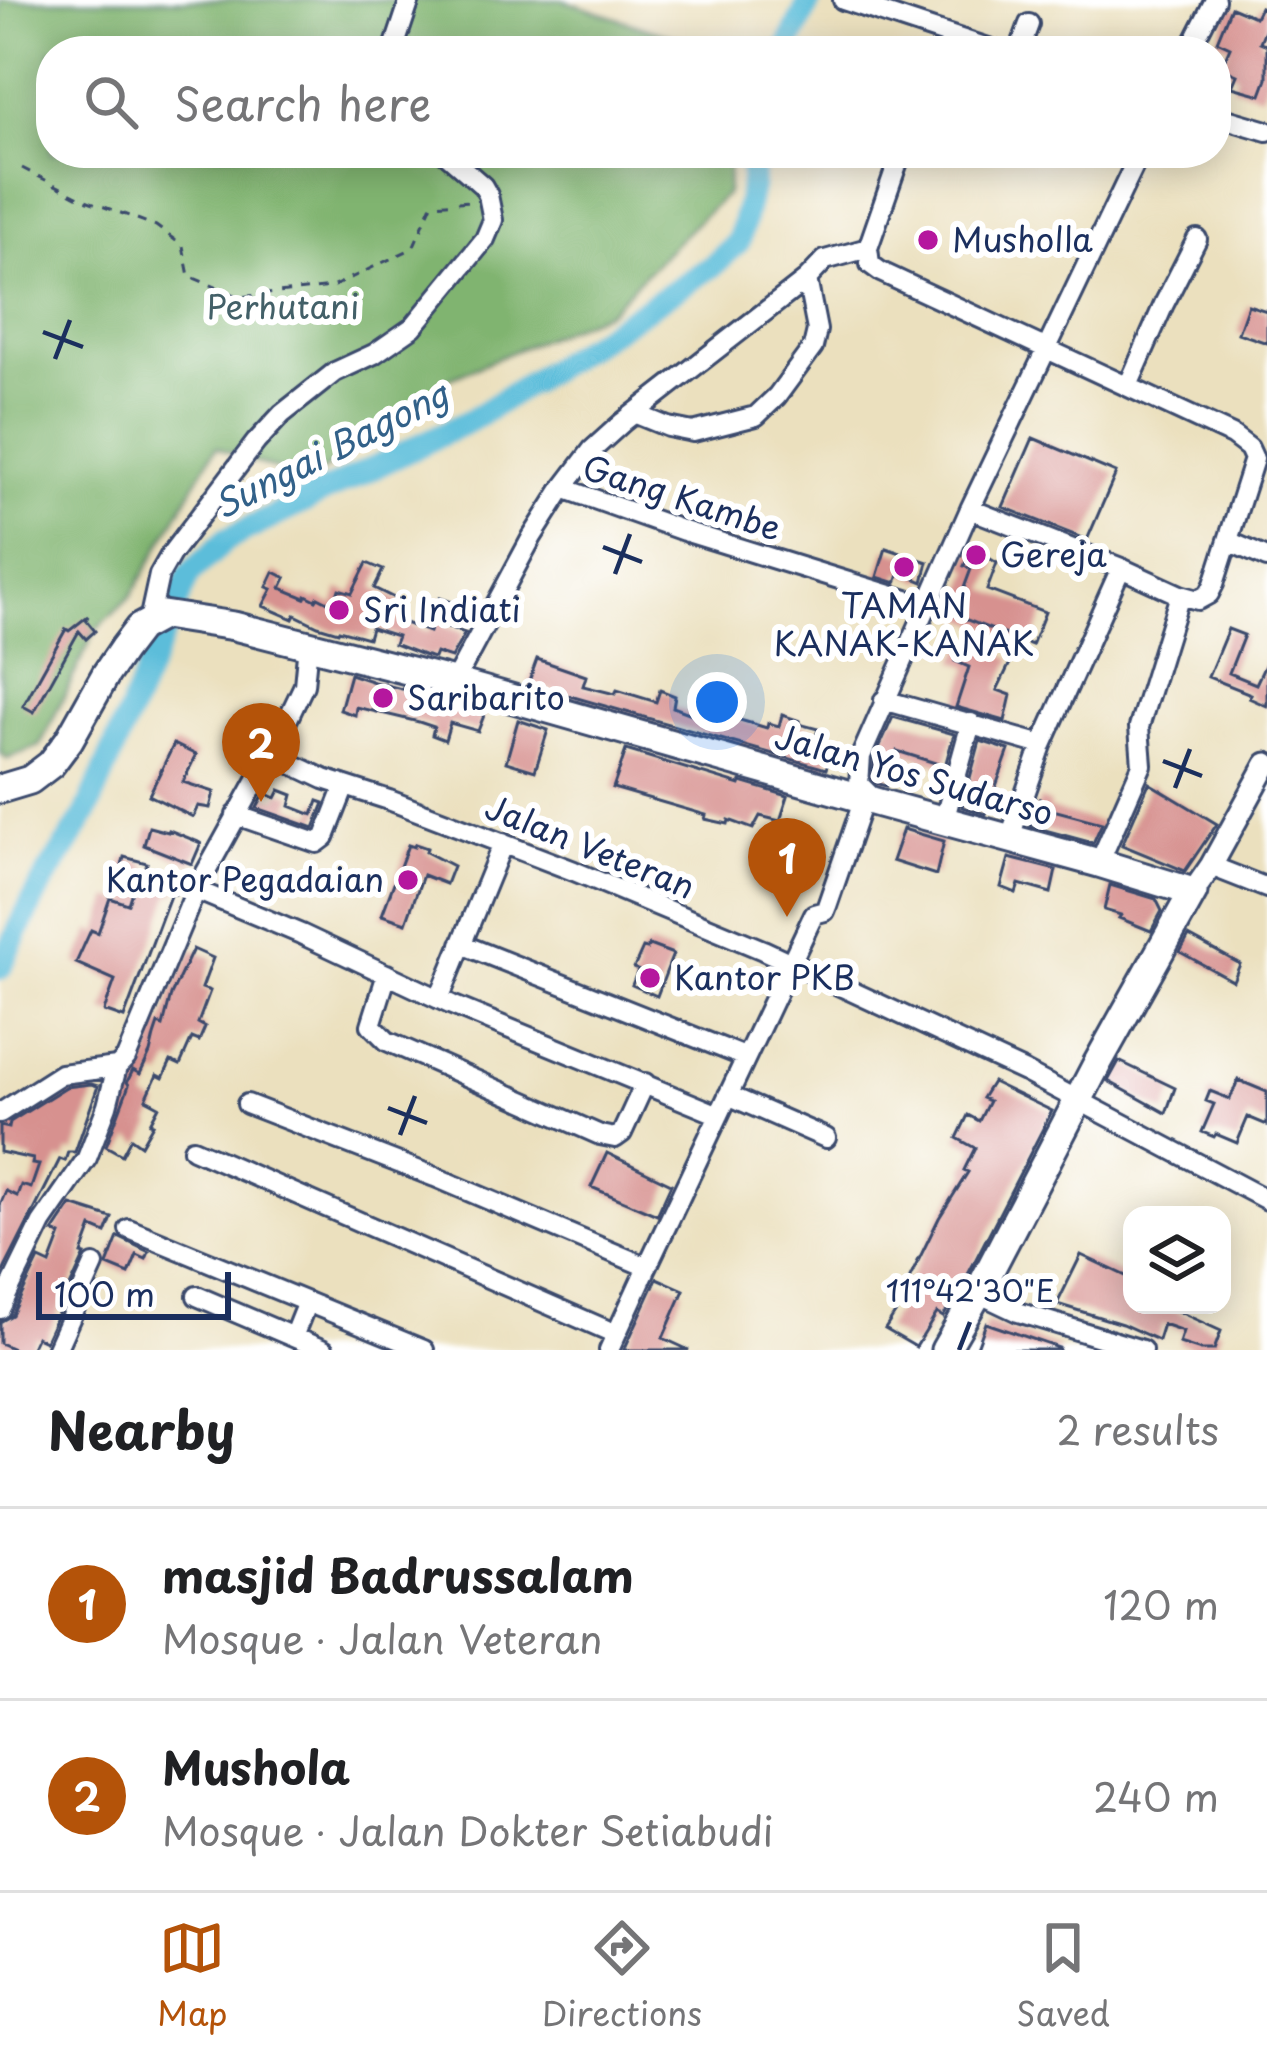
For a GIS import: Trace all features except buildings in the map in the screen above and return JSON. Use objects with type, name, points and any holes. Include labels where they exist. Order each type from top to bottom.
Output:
[{"type":"highway","name":"Jalan Yos Sudarso","points":[[156,618],[234,626],[454,682],[1100,863],[1158,881],[1187,903]]},
{"type":"highway","points":[[0,789],[31,781],[51,764],[106,674],[140,628],[156,618]]},
{"type":"highway","points":[[945,1350],[1187,903]]},
{"type":"main road","points":[[1187,903],[1267,764]]},
{"type":"street","points":[[398,36],[410,0]]},
{"type":"street","points":[[844,0],[947,36]]},
{"type":"street","points":[[1197,36],[1215,0]]},
{"type":"street","points":[[1025,36],[1029,24]]},
{"type":"street","points":[[929,36],[930,31]]},
{"type":"street","points":[[1231,120],[1267,130]]},
{"type":"street","points":[[156,618],[159,575],[256,442],[282,413],[335,372],[374,354],[412,327],[484,239],[493,220],[491,200],[483,185],[463,168]]},
{"type":"street","points":[[896,168],[868,248],[870,264],[1232,435],[1252,453],[1253,464],[1209,594],[1198,600],[970,509]]},
{"type":"street","points":[[809,783],[838,778],[861,756],[970,509],[1133,168]]},
{"type":"street","points":[[1129,386],[1197,239]]},
{"type":"street","points":[[563,488],[592,450],[825,260],[868,248]]},
{"type":"street","points":[[636,414],[693,432],[756,416],[813,347],[817,330],[807,279]]},
{"type":"street","name":"Gang Kambe","points":[[454,682],[563,488],[926,606]]},
{"type":"street","points":[[1228,542],[1267,558]]},
{"type":"street","points":[[1009,840],[1042,745],[1121,568]]},
{"type":"street","points":[[1100,863],[1142,765],[1139,727],[1180,595]]},
{"type":"street","points":[[0,1309],[9,1271],[87,1159],[117,1067],[126,1058],[196,890],[304,685],[308,644]]},
{"type":"street","points":[[884,700],[1042,745]]},
{"type":"street","points":[[944,821],[971,723]]},
{"type":"street","name":"Jalan Veteran","points":[[271,754],[503,843],[790,964],[1025,1072],[1267,1200]]},
{"type":"street","points":[[193,1150],[612,1342],[814,914],[827,906],[872,801],[859,784],[861,756]]},
{"type":"street","points":[[236,815],[317,843],[325,837],[345,786]]},
{"type":"street","points":[[439,999],[503,843]]},
{"type":"street","points":[[1211,866],[1267,888]]},
{"type":"street","points":[[196,890],[439,999],[719,1115]]},
{"type":"street","points":[[461,944],[746,1058]]},
{"type":"street","points":[[387,974],[371,1025],[386,1041],[600,1135],[615,1138],[622,1133],[645,1083]]},
{"type":"street","points":[[0,1113],[61,1074],[117,1067]]},
{"type":"street","points":[[728,1095],[826,1138]]},
{"type":"street","points":[[247,1104],[647,1267]]},
{"type":"street","points":[[129,1229],[424,1350]]},
{"type":"street","points":[[56,1350],[94,1265]]},
{"type":"street","points":[[979,1293],[1018,1312],[1142,1350]]},
{"type":"street","points":[[197,1296],[324,1350]]},
{"type":"street","points":[[292,1337],[307,1302]]},
{"type":"path","points":[[22,168],[82,199],[156,226],[183,246],[189,276],[240,297],[332,287],[413,248],[433,204],[491,200]]},
{"type":"green space","name":"Perhutani","points":[[0,0],[563,0],[673,36],[36,36],[36,168],[728,168],[727,193],[609,311],[450,378],[308,482],[216,447],[132,595],[95,631],[40,746],[7,759],[0,753]]},
{"type":"waterway","name":"Sungai Bagong","points":[[793,36],[810,0]]},
{"type":"waterway","name":"Sungai Bagong","points":[[0,968],[37,892],[86,814],[189,574],[226,540],[473,419],[714,265],[739,241],[752,168]]},
{"type":"place","name":"Musholla","points":[[928,240]]},
{"type":"place","name":"Gereja","points":[[976,555]]},
{"type":"place","name":"TAMAN KANAK-KANAK","points":[[904,567]]},
{"type":"place","name":"Sri Indiati","points":[[339,610]]},
{"type":"place","name":"Saribarito","points":[[383,698]]},
{"type":"place","name":"Mushola","points":[[261,802]]},
{"type":"place","name":"Kantor Pegadaian","points":[[408,880]]},
{"type":"place","name":"masjid Badrussalam","points":[[787,917]]},
{"type":"place","name":"Kantor PKB","points":[[650,978]]}]
